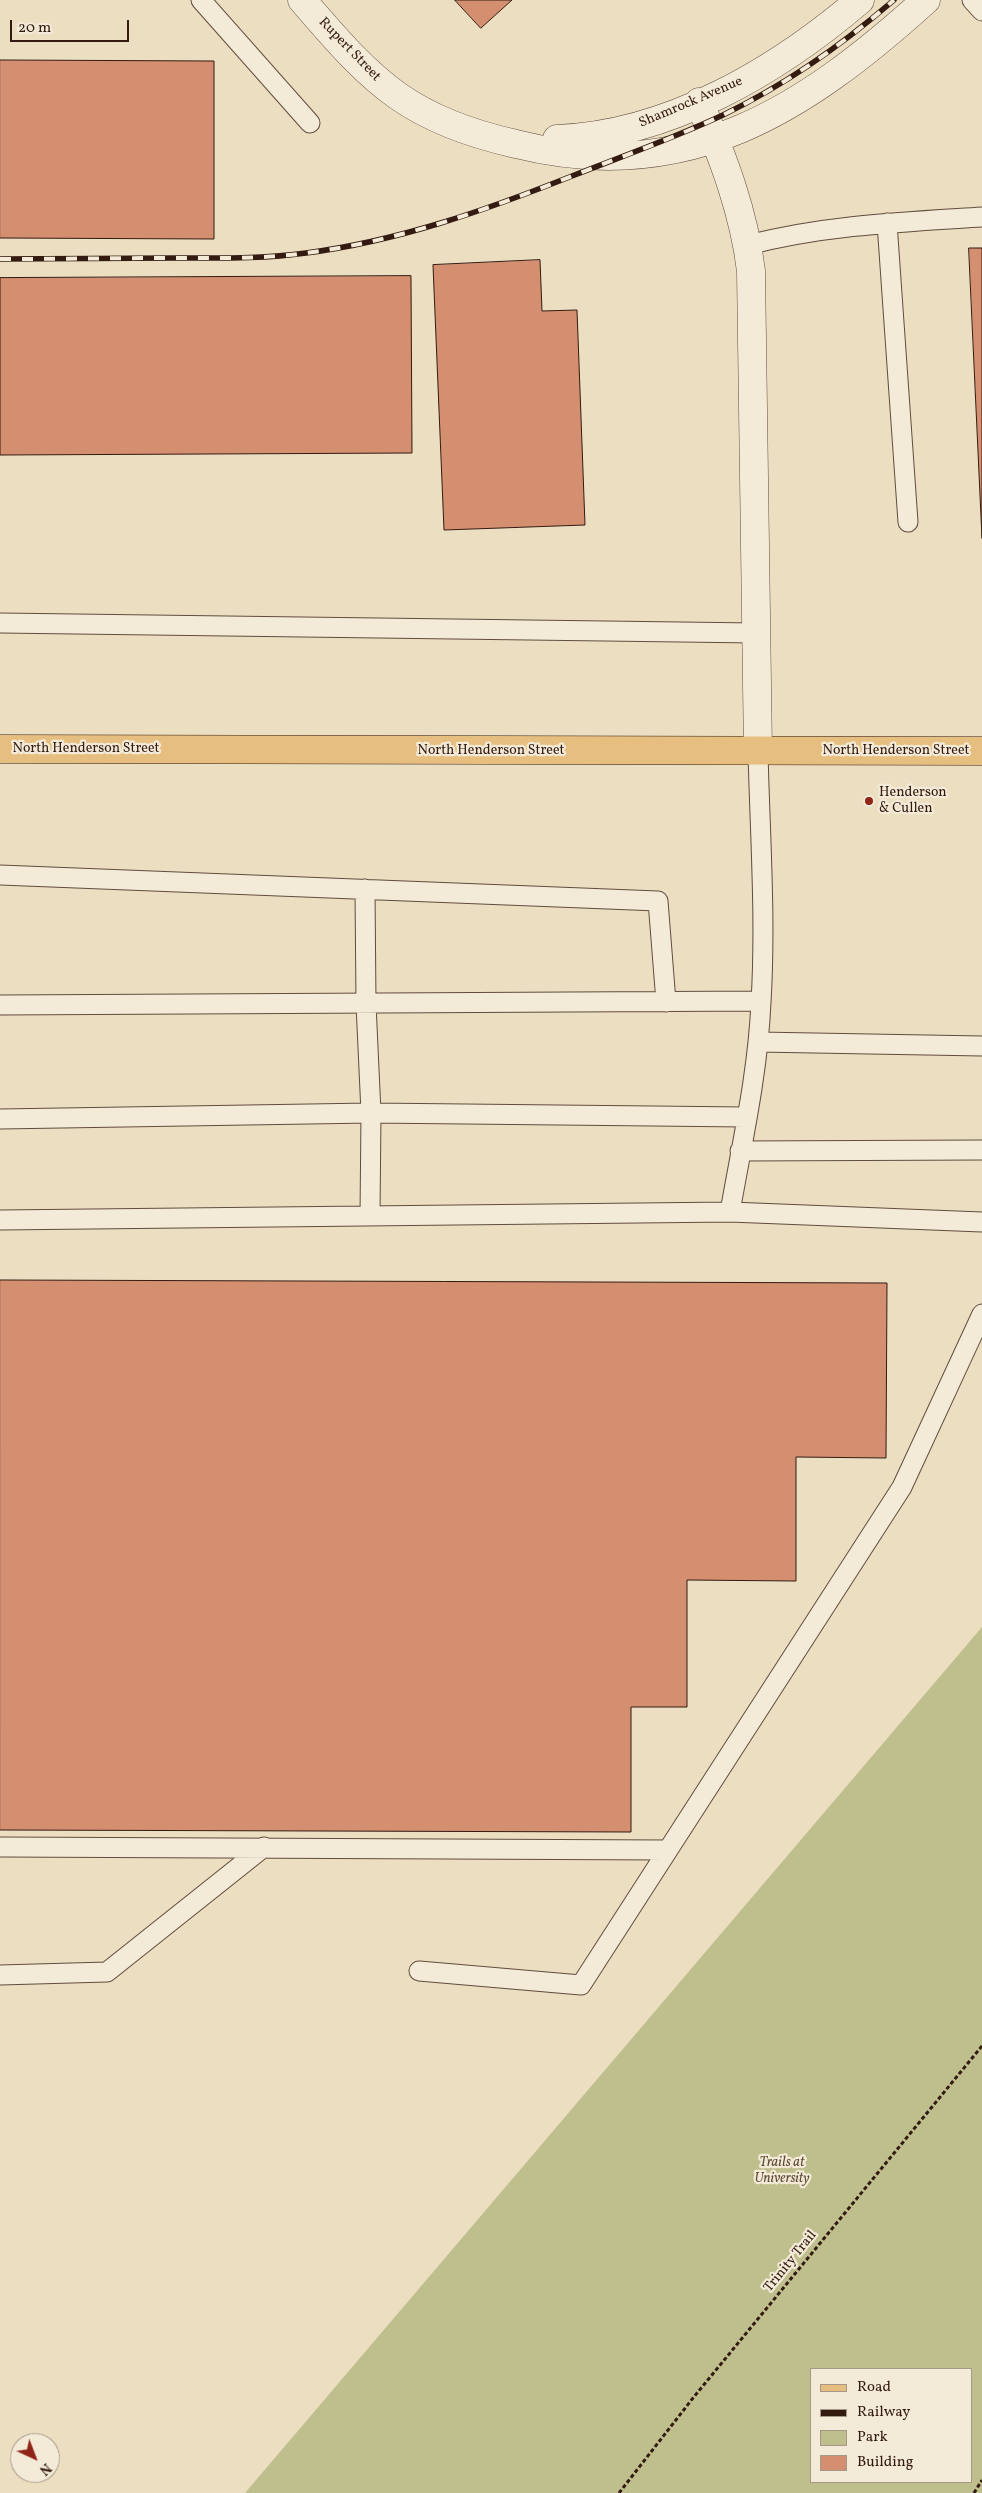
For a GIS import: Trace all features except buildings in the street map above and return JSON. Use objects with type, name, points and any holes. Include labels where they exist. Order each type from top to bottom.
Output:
[{"type":"main road","name":"North Henderson Street","points":[[0,749],[982,752]]},
{"type":"street","name":"Rupert Street","points":[[302,0],[372,76],[399,97],[452,123]]},
{"type":"street","name":"Shamrock Avenue","points":[[452,123],[486,132],[522,138],[558,139],[594,136],[648,123],[727,90],[797,50],[860,0]]},
{"type":"street","points":[[452,123],[494,139],[529,148],[581,155],[624,155],[663,152],[715,140],[735,133],[779,111],[821,85],[857,60],[926,0]]},
{"type":"street","points":[[699,102],[715,140],[740,211],[748,245],[752,298],[758,752]]},
{"type":"lane","points":[[201,0],[310,123]]},
{"type":"lane","points":[[972,0],[982,11]]},
{"type":"lane","points":[[748,245],[817,230],[982,217]]},
{"type":"lane","points":[[887,223],[908,522]]},
{"type":"lane","points":[[0,623],[756,633]]},
{"type":"lane","points":[[730,1212],[758,1042],[761,1001],[762,889],[758,752]]},
{"type":"lane","points":[[0,875],[658,901],[666,1002]]},
{"type":"lane","points":[[365,889],[366,1004],[371,1114],[370,1216]]},
{"type":"lane","points":[[0,1005],[761,1001]]},
{"type":"lane","points":[[758,1042],[982,1046]]},
{"type":"lane","points":[[0,1119],[371,1114],[746,1117]]},
{"type":"lane","points":[[740,1152],[982,1150]]},
{"type":"lane","points":[[0,1220],[730,1212],[982,1222]]},
{"type":"lane","points":[[419,1971],[581,1985],[902,1487],[982,1314]]},
{"type":"lane","points":[[0,1847],[668,1850]]},
{"type":"lane","points":[[0,1975],[107,1972],[264,1847]]},
{"type":"path","name":"Trinity Trail","points":[[619,2493],[693,2398],[982,2046]]},
{"type":"path","points":[[974,2493],[982,2480]]},
{"type":"green space","name":"Trails at University","points":[[982,1627],[982,2493],[245,2493]]},
{"type":"railway","points":[[0,259],[274,256],[341,248],[442,223],[540,189],[723,115],[769,91],[812,63],[854,33],[894,0]]},
{"type":"place","name":"Henderson & Cullen","points":[[869,801]]}]
